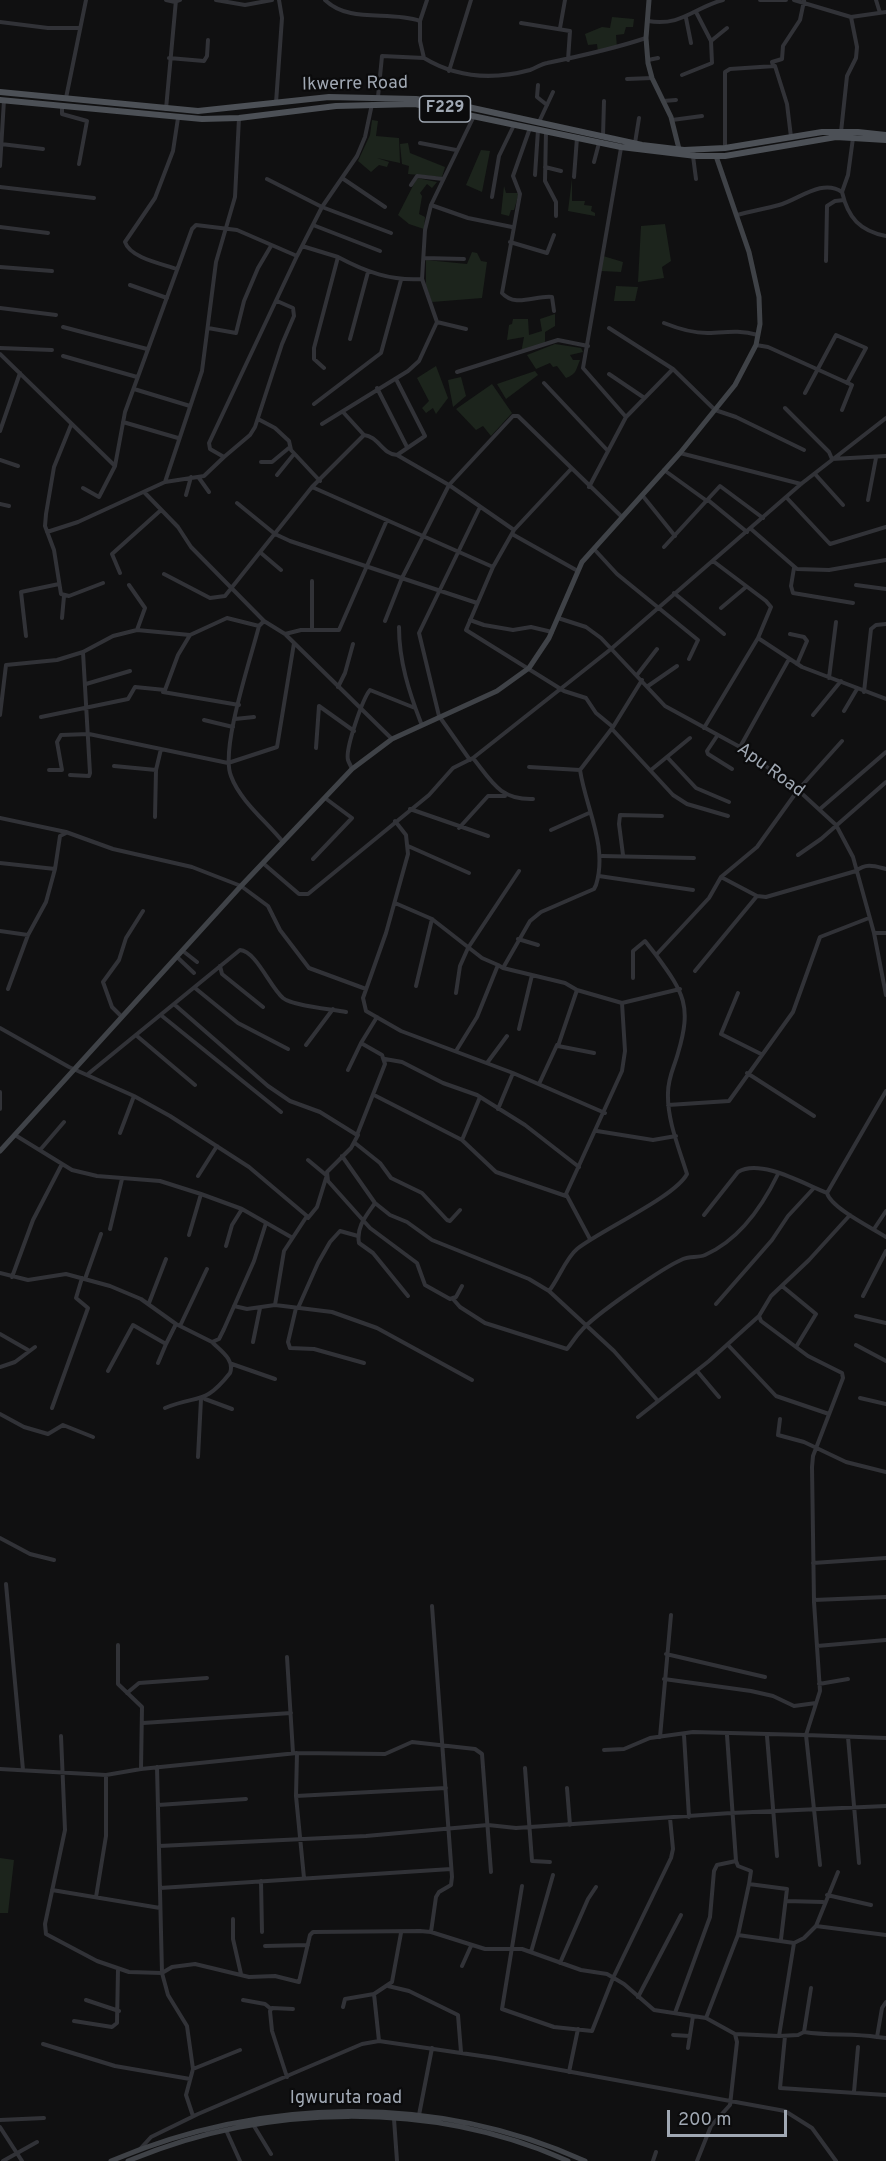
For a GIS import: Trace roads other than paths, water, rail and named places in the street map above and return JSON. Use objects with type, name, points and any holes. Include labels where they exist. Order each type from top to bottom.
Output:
[{"type":"main road","name":"Ikwerre Road","points":[[0,92],[166,110],[226,110],[314,99],[378,97],[436,101],[601,139],[679,149],[725,152],[791,137],[841,132],[886,135]]},
{"type":"main road","points":[[2,100],[13,98],[57,103],[66,99]]},
{"type":"main road","points":[[314,99],[316,108]]},
{"type":"main road","name":"F229","points":[[2,100],[178,118],[239,118],[316,108],[415,104],[530,128],[538,126],[546,131],[577,137],[601,139],[621,147],[693,156],[716,156],[725,152],[812,139],[853,137],[886,140]]},
{"type":"street","points":[[66,99],[87,0]]},
{"type":"street","points":[[166,0],[177,1],[166,110]]},
{"type":"street","points":[[216,0],[245,5],[272,0]]},
{"type":"street","points":[[276,103],[281,26],[279,0]]},
{"type":"street","points":[[325,0],[344,13],[391,15],[420,21]]},
{"type":"street","points":[[424,58],[420,41],[420,21],[427,0]]},
{"type":"street","points":[[449,71],[471,0]]},
{"type":"street","points":[[560,28],[565,0]]},
{"type":"street","points":[[649,0],[646,38],[648,60],[652,78],[671,120],[679,149]]},
{"type":"street","points":[[648,21],[658,23],[686,18],[723,0]]},
{"type":"street","points":[[760,0],[786,0]]},
{"type":"street","points":[[794,0],[804,1],[851,17],[886,12]]},
{"type":"street","points":[[876,0],[880,13]]},
{"type":"street","points":[[723,171],[725,72],[730,69],[744,70],[772,65],[772,62],[782,59],[783,46],[800,20],[804,1]]},
{"type":"street","points":[[682,75],[712,63],[711,41],[696,12]]},
{"type":"street","points":[[841,132],[847,76],[856,58],[857,47],[851,17]]},
{"type":"street","points":[[686,18],[691,43]]},
{"type":"street","points":[[0,22],[48,28],[80,28]]},
{"type":"street","points":[[521,23],[560,28],[571,33],[568,60]]},
{"type":"street","points":[[711,41],[727,28]]},
{"type":"street","points":[[378,97],[382,56],[424,58],[449,71],[483,77],[532,70],[544,63],[568,60],[646,38]]},
{"type":"street","points":[[170,58],[204,61],[207,56],[208,40]]},
{"type":"street","points":[[648,60],[658,58]]},
{"type":"street","points":[[772,65],[782,81],[791,137]]},
{"type":"street","points":[[627,79],[652,78]]},
{"type":"street","points":[[538,85],[537,98],[547,105]]},
{"type":"street","points":[[57,98],[69,86]]},
{"type":"street","points":[[535,175],[538,126],[552,92]]},
{"type":"street","points":[[0,166],[2,100]]},
{"type":"street","points":[[662,101],[676,100]]},
{"type":"street","points":[[594,162],[601,139],[604,101]]},
{"type":"street","points":[[224,457],[210,449],[209,443],[322,207],[357,156],[365,137],[372,104]]},
{"type":"street","points":[[62,106],[62,114],[87,121],[80,164]]},
{"type":"street","points":[[322,424],[377,388],[396,379],[419,361],[436,322],[422,279],[425,230],[431,205],[474,115]]},
{"type":"street","points":[[671,120],[702,116]]},
{"type":"street","points":[[177,269],[142,256],[129,249],[125,242],[155,198],[173,151],[178,118]]},
{"type":"street","points":[[165,483],[202,371],[216,262],[235,197],[239,118]]},
{"type":"street","points":[[635,143],[639,118]]},
{"type":"street","points":[[492,197],[499,156],[515,124]]},
{"type":"street","points":[[530,128],[513,176],[520,194],[512,227],[503,296],[521,301],[552,297],[554,311]]},
{"type":"street","points":[[546,131],[545,181],[556,202],[556,216]]},
{"type":"street","points":[[574,177],[577,137]]},
{"type":"street","points":[[853,137],[848,175],[842,192],[844,200],[859,226],[886,236]]},
{"type":"street","points":[[420,143],[456,150]]},
{"type":"street","points":[[1,144],[43,149]]},
{"type":"street","points":[[621,147],[584,368],[626,417]]},
{"type":"street","points":[[693,156],[696,179]]},
{"type":"street","points":[[0,1151],[241,886],[352,769],[392,739],[421,723],[497,691],[530,668],[552,632],[576,570],[680,453],[735,385],[756,345],[759,297],[723,171],[716,156]]},
{"type":"street","points":[[545,167],[561,171]]},
{"type":"street","points":[[411,185],[417,176],[443,179]]},
{"type":"street","points":[[342,178],[384,207]]},
{"type":"street","points":[[267,179],[322,207],[391,233]]},
{"type":"street","points":[[0,187],[94,198]]},
{"type":"street","points":[[736,215],[779,205],[797,195],[821,188],[837,189],[842,192]]},
{"type":"street","points":[[826,261],[827,206],[835,201],[844,200]]},
{"type":"street","points":[[431,205],[468,218],[512,227]]},
{"type":"street","points":[[83,488],[99,497],[115,466],[123,422],[137,377],[192,230],[196,225],[237,230],[297,256]]},
{"type":"street","points":[[313,225],[380,252]]},
{"type":"street","points":[[0,227],[48,233]]},
{"type":"street","points":[[510,242],[546,253],[554,235]]},
{"type":"street","points":[[208,328],[236,333],[244,302],[258,268],[271,246]]},
{"type":"street","points":[[302,246],[338,257],[368,272],[401,280],[422,279]]},
{"type":"street","points":[[324,368],[314,359],[314,348],[338,257]]},
{"type":"street","points":[[424,258],[464,260]]},
{"type":"street","points":[[0,267],[52,270]]},
{"type":"street","points":[[350,339],[368,272]]},
{"type":"street","points":[[314,404],[381,353],[401,280]]},
{"type":"street","points":[[130,285],[167,298]]},
{"type":"street","points":[[47,532],[78,522],[165,483],[191,477],[199,478],[208,473],[250,435],[258,419],[282,344],[294,316],[293,308],[277,301]]},
{"type":"street","points":[[0,308],[56,315]]},
{"type":"street","points":[[436,322],[466,328]]},
{"type":"street","points":[[664,323],[684,331],[711,333],[734,330],[758,334]]},
{"type":"street","points":[[63,327],[147,349]]},
{"type":"street","points":[[609,328],[673,369],[715,410],[736,417],[804,450]]},
{"type":"street","points":[[805,393],[835,337],[841,335],[866,348],[847,383]]},
{"type":"street","points":[[457,372],[558,340],[588,346]]},
{"type":"street","points":[[756,345],[816,369],[853,387],[842,410]]},
{"type":"street","points":[[0,348],[52,350]]},
{"type":"street","points":[[0,354],[115,466]]},
{"type":"street","points":[[63,356],[137,377]]},
{"type":"street","points":[[589,487],[626,417],[643,397],[673,369]]},
{"type":"street","points":[[0,431],[2,418],[20,373]]},
{"type":"street","points":[[609,374],[643,397]]},
{"type":"street","points":[[396,379],[424,433],[422,438],[397,455]]},
{"type":"street","points":[[544,383],[608,451]]},
{"type":"street","points":[[134,388],[190,406]]},
{"type":"street","points":[[377,388],[407,447]]},
{"type":"street","points":[[785,408],[829,452],[832,459]]},
{"type":"street","points":[[343,412],[364,435],[372,437],[390,454],[397,455],[448,485],[513,532],[576,570]]},
{"type":"street","points":[[385,621],[402,578],[448,485],[513,416],[518,416],[622,517]]},
{"type":"street","points":[[264,864],[303,895],[435,789],[453,768],[471,759],[611,649],[801,484],[886,418]]},
{"type":"street","points":[[258,419],[275,428],[289,441],[294,454],[320,481]]},
{"type":"street","points":[[123,422],[178,438]]},
{"type":"street","points":[[62,618],[63,596],[54,550],[47,532],[46,514],[54,467],[71,424]]},
{"type":"street","points":[[164,574],[210,598],[225,596],[234,589],[312,487],[364,435]]},
{"type":"street","points":[[261,462],[272,462],[290,446]]},
{"type":"street","points":[[680,453],[801,484]]},
{"type":"street","points":[[277,475],[294,454]]},
{"type":"street","points":[[832,459],[886,456]]},
{"type":"street","points":[[868,500],[876,458]]},
{"type":"street","points":[[0,460],[18,466]]},
{"type":"street","points":[[570,469],[513,532],[493,567],[466,630],[469,634],[560,687],[586,698],[596,713],[613,728],[673,795],[687,804],[728,816]]},
{"type":"street","points":[[664,470],[749,531],[794,568],[829,570],[886,560]]},
{"type":"street","points":[[815,474],[843,505]]},
{"type":"street","points":[[186,495],[191,477]]},
{"type":"street","points":[[199,478],[209,492]]},
{"type":"street","points":[[664,547],[723,486],[763,518]]},
{"type":"street","points":[[312,487],[351,507],[387,520],[493,567]]},
{"type":"street","points":[[144,492],[177,527],[191,547],[264,621],[285,634],[392,739]]},
{"type":"street","points":[[642,495],[675,536]]},
{"type":"street","points":[[786,497],[830,544],[886,527]]},
{"type":"street","points":[[237,502],[275,534],[311,549],[477,603]]},
{"type":"street","points":[[0,504],[9,506]]},
{"type":"street","points":[[480,507],[419,633],[439,716],[471,759],[506,796]]},
{"type":"street","points":[[120,573],[112,554],[161,510]]},
{"type":"street","points":[[285,634],[312,630],[339,630],[387,520]]},
{"type":"street","points":[[594,549],[617,574],[698,640],[689,659]]},
{"type":"street","points":[[261,553],[281,570]]},
{"type":"street","points":[[704,728],[758,638],[771,608],[713,561]]},
{"type":"street","points":[[794,568],[791,586],[793,593],[853,603]]},
{"type":"street","points":[[312,581],[312,630]]},
{"type":"street","points":[[63,596],[103,583]]},
{"type":"street","points":[[26,636],[21,592],[59,584]]},
{"type":"street","points":[[129,585],[145,608],[137,630]]},
{"type":"street","points":[[856,585],[886,589]]},
{"type":"street","points":[[721,608],[746,586]]},
{"type":"street","points":[[674,593],[724,634]]},
{"type":"street","points":[[0,715],[4,666],[57,660],[83,652],[113,636],[137,630],[190,635],[227,618],[259,626]]},
{"type":"street","name":"Apu Road","points":[[558,618],[586,627],[611,649],[665,706],[740,747],[798,790],[836,825],[848,844],[856,871],[884,971],[886,995]]},
{"type":"street","points":[[470,620],[513,630],[531,627],[552,632]]},
{"type":"street","points":[[264,621],[259,626],[235,719],[228,763],[234,782],[284,842]]},
{"type":"street","points":[[829,678],[836,622]]},
{"type":"street","points":[[864,692],[872,629],[876,625],[886,624]]},
{"type":"street","points":[[399,627],[399,646],[421,723]]},
{"type":"street","points":[[790,634],[806,638],[807,641],[797,664]]},
{"type":"street","points":[[162,692],[168,686],[178,655],[190,635]]},
{"type":"street","points":[[758,638],[797,664],[886,699]]},
{"type":"street","points":[[49,770],[62,770],[57,737],[61,735],[89,735],[228,763],[279,746],[281,715],[294,643]]},
{"type":"street","points":[[338,687],[345,674],[353,644]]},
{"type":"street","points":[[637,675],[657,649]]},
{"type":"street","points":[[70,775],[89,776],[87,684],[83,652]]},
{"type":"street","points":[[740,747],[789,659]]},
{"type":"street","points":[[648,686],[677,666]]},
{"type":"street","points":[[87,684],[130,671]]},
{"type":"street","points":[[580,770],[613,728],[642,680]]},
{"type":"street","points":[[813,715],[841,681]]},
{"type":"street","points":[[41,717],[128,699],[135,687],[239,705]]},
{"type":"street","points":[[844,711],[857,689]]},
{"type":"street","points":[[352,769],[348,760],[348,750],[363,702],[370,690],[415,708]]},
{"type":"street","points":[[316,748],[319,706],[354,731]]},
{"type":"street","points":[[235,719],[254,717]]},
{"type":"street","points":[[204,720],[233,727]]},
{"type":"street","points":[[717,736],[707,751],[708,754],[732,769]]},
{"type":"street","points":[[651,770],[690,738]]},
{"type":"street","points":[[656,955],[709,898],[720,877],[757,847],[798,790],[842,741]]},
{"type":"street","points":[[155,817],[156,770],[161,748]]},
{"type":"street","points":[[820,809],[886,752]]},
{"type":"street","points":[[667,757],[696,788],[729,802]]},
{"type":"street","points":[[114,766],[156,770]]},
{"type":"street","points":[[529,767],[580,770]]},
{"type":"street","points":[[503,968],[530,921],[541,912],[594,889],[602,856],[580,770]]},
{"type":"street","points":[[798,855],[886,782]]},
{"type":"street","points":[[459,828],[488,796],[533,799]]},
{"type":"street","points":[[313,859],[352,818],[325,797]]},
{"type":"street","points":[[410,808],[421,810],[459,828],[488,836]]},
{"type":"street","points":[[551,830],[590,813]]},
{"type":"street","points":[[623,855],[620,815],[662,816]]},
{"type":"street","points":[[0,818],[66,832],[113,849],[192,867],[241,886],[268,906],[280,930],[309,968],[366,989]]},
{"type":"street","points":[[395,820],[406,835],[408,846],[395,903],[366,989],[363,1005],[400,1031],[513,1073],[605,1113]]},
{"type":"street","points":[[8,989],[28,935],[46,902],[55,869],[60,836],[66,832]]},
{"type":"street","points":[[408,846],[469,873]]},
{"type":"street","points":[[602,856],[694,858]]},
{"type":"street","points":[[0,863],[55,869]]},
{"type":"street","points":[[720,877],[757,896],[774,896],[871,865],[886,869]]},
{"type":"street","points":[[456,993],[460,966],[468,948],[519,871]]},
{"type":"street","points":[[599,876],[693,890]]},
{"type":"street","points":[[695,971],[757,896]]},
{"type":"street","points":[[395,903],[432,919],[468,948],[503,968],[565,983],[577,990],[622,1002],[680,989]]},
{"type":"street","points":[[122,1017],[112,1006],[102,986],[121,955],[130,930],[143,911]]},
{"type":"street","points":[[668,1105],[729,1101],[793,1012],[820,937],[869,918]]},
{"type":"street","points":[[416,986],[432,919]]},
{"type":"street","points":[[0,931],[28,935]]},
{"type":"street","points":[[874,933],[886,933]]},
{"type":"street","points":[[518,939],[538,945]]},
{"type":"street","points":[[549,1291],[562,1274],[568,1257],[590,1239],[624,1222],[685,1178],[687,1174],[668,1105],[669,1072],[675,1064],[685,1027],[680,989],[645,941],[633,951],[633,978]]},
{"type":"street","points":[[88,1074],[162,1016],[240,950],[244,950],[283,998],[290,1002],[346,1012]]},
{"type":"street","points":[[183,951],[197,962]]},
{"type":"street","points":[[177,957],[194,972]]},
{"type":"street","points":[[456,1051],[477,1017],[498,965]]},
{"type":"street","points":[[220,966],[222,974],[263,1007]]},
{"type":"street","points":[[519,1029],[532,975]]},
{"type":"street","points":[[195,988],[238,1023],[288,1049]]},
{"type":"street","points":[[539,1084],[557,1045],[577,990]]},
{"type":"street","points":[[738,993],[721,1034],[761,1054]]},
{"type":"street","points":[[566,1196],[605,1113],[624,1062],[622,1002]]},
{"type":"street","points":[[175,1005],[268,1086],[290,1101],[320,1112],[358,1135]]},
{"type":"street","points":[[306,1045],[333,1009]]},
{"type":"street","points":[[162,1016],[281,1112]]},
{"type":"street","points":[[348,1070],[377,1017]]},
{"type":"street","points":[[0,1028],[76,1070],[134,1096],[217,1146],[249,1167],[308,1218]]},
{"type":"street","points":[[137,1036],[195,1085]]},
{"type":"street","points":[[486,1063],[507,1036]]},
{"type":"street","points":[[361,1043],[385,1059],[402,1062],[443,1083],[480,1097],[525,1125],[579,1167]]},
{"type":"street","points":[[557,1045],[594,1053]]},
{"type":"street","points":[[275,1305],[281,1257],[291,1237],[317,1207],[326,1176],[355,1143],[385,1059]]},
{"type":"street","points":[[498,1109],[513,1073]]},
{"type":"street","points":[[747,1073],[814,1116]]},
{"type":"street","points":[[826,1193],[886,1091]]},
{"type":"street","points":[[0,1092],[0,1109]]},
{"type":"street","points":[[374,1095],[462,1140],[496,1172],[566,1196],[590,1239]]},
{"type":"street","points":[[120,1133],[134,1096]]},
{"type":"street","points":[[462,1140],[480,1097]]},
{"type":"street","points":[[40,1150],[64,1122]]},
{"type":"street","points":[[597,1131],[652,1140],[676,1136]]},
{"type":"street","points":[[15,1134],[62,1164],[97,1176],[160,1182],[201,1194],[242,1209],[291,1237]]},
{"type":"street","points":[[355,1143],[380,1163],[390,1178],[422,1193],[447,1220],[450,1221],[460,1210]]},
{"type":"street","points":[[198,1176],[217,1146]]},
{"type":"street","points":[[342,1156],[375,1203],[432,1240],[529,1279],[549,1291],[614,1351],[658,1401]]},
{"type":"street","points":[[308,1161],[326,1176],[362,1220],[417,1263],[425,1285],[453,1299],[460,1307],[485,1323],[521,1333],[563,1350],[567,1349],[587,1325],[681,1259],[708,1254],[726,1241],[750,1219],[766,1197],[778,1174]]},
{"type":"street","points":[[12,1277],[33,1220],[62,1164]]},
{"type":"street","points":[[704,1215],[738,1172],[745,1168],[760,1167],[826,1193],[828,1198],[850,1215],[886,1237]]},
{"type":"street","points":[[110,1229],[122,1179]]},
{"type":"street","points":[[716,1304],[813,1189]]},
{"type":"street","points":[[189,1235],[201,1194]]},
{"type":"street","points":[[375,1203],[362,1220],[358,1236],[359,1244],[373,1253],[408,1296]]},
{"type":"street","points":[[226,1246],[232,1225],[242,1209]]},
{"type":"street","points":[[874,1229],[886,1211]]},
{"type":"street","points":[[638,1416],[697,1371],[759,1316],[771,1296],[850,1215]]},
{"type":"street","points":[[212,1342],[219,1339],[234,1306],[254,1261],[266,1223]]},
{"type":"street","points":[[358,1236],[340,1231],[330,1242],[297,1308],[288,1342],[291,1348],[314,1349],[364,1363]]},
{"type":"street","points":[[52,1408],[88,1308],[76,1298],[101,1234]]},
{"type":"street","points":[[863,1296],[886,1251]]},
{"type":"street","points":[[148,1304],[166,1259]]},
{"type":"street","points":[[158,1363],[207,1269]]},
{"type":"street","points":[[0,1273],[35,1280],[60,1273],[84,1278],[119,1290],[148,1304],[178,1325],[212,1342],[232,1364],[275,1379]]},
{"type":"street","points":[[453,1299],[462,1286]]},
{"type":"street","points":[[782,1286],[816,1314],[796,1347]]},
{"type":"street","points":[[234,1306],[260,1308],[275,1305],[332,1312],[377,1328],[472,1380]]},
{"type":"street","points":[[253,1342],[260,1308]]},
{"type":"street","points":[[759,1316],[761,1321],[796,1347],[842,1373],[843,1378],[816,1448],[812,1467],[814,1600],[819,1684],[806,1736],[820,1865]]},
{"type":"street","points":[[856,1316],[886,1323]]},
{"type":"street","points":[[108,1371],[133,1325],[166,1344]]},
{"type":"street","points":[[0,1334],[29,1350]]},
{"type":"street","points":[[728,1345],[777,1396],[829,1414]]},
{"type":"street","points":[[856,1345],[886,1361]]},
{"type":"street","points":[[0,1367],[15,1362],[35,1347]]},
{"type":"street","points":[[198,1457],[203,1399],[226,1378],[232,1364]]},
{"type":"street","points":[[697,1371],[719,1397]]},
{"type":"street","points":[[860,1398],[886,1404]]},
{"type":"street","points":[[165,1408],[185,1401],[203,1399],[232,1409]]},
{"type":"street","points":[[0,1414],[24,1427],[48,1434],[63,1425],[93,1437]]},
{"type":"street","points":[[780,1419],[778,1435],[795,1438],[846,1462],[886,1472]]},
{"type":"street","points":[[0,1538],[30,1554],[54,1560]]},
{"type":"street","points":[[813,1563],[886,1558]]},
{"type":"street","points":[[6,1584],[23,1770]]},
{"type":"street","points":[[814,1600],[886,1597]]},
{"type":"street","points":[[431,1932],[438,1892],[451,1885],[432,1606]]},
{"type":"street","points":[[660,1737],[671,1616]]},
{"type":"street","points":[[817,1646],[886,1640]]},
{"type":"street","points":[[118,1645],[117,1679],[127,1693],[142,1707],[141,1768]]},
{"type":"street","points":[[666,1654],[765,1677]]},
{"type":"street","points":[[287,1657],[299,1840],[304,1878]]},
{"type":"street","points":[[127,1693],[139,1683],[207,1678]]},
{"type":"street","points":[[664,1679],[751,1691],[794,1706],[816,1703]]},
{"type":"street","points":[[819,1684],[848,1679]]},
{"type":"street","points":[[143,1723],[291,1713]]},
{"type":"street","points":[[604,1750],[624,1749],[660,1737],[693,1732],[727,1735],[886,1738]]},
{"type":"street","points":[[684,1735],[689,1817]]},
{"type":"street","points":[[706,2018],[738,1935],[751,1871],[738,1866],[736,1861],[727,1735]]},
{"type":"street","points":[[61,1736],[65,1830],[45,1924],[46,1934],[118,1969],[162,1973],[172,1967],[195,1964],[249,1977],[275,1976],[299,1982],[313,1932],[431,1932],[485,1949],[514,1948],[531,1952],[613,1978],[654,2010],[706,2018],[735,2034],[785,2036],[804,2032],[830,2036],[855,2034],[886,2038]]},
{"type":"street","points":[[767,1736],[777,1856]]},
{"type":"street","points":[[848,1737],[859,1863]]},
{"type":"street","points":[[0,1769],[106,1775],[141,1768],[295,1753],[335,1751],[362,1755],[385,1754],[412,1742],[475,1749],[482,1754],[491,1872]]},
{"type":"street","points":[[157,1767],[162,1973],[168,1995],[187,2026],[193,2069],[186,2096],[193,2116]]},
{"type":"street","points":[[525,1768],[532,1861],[550,1862]]},
{"type":"street","points":[[96,1897],[106,1836],[106,1775]]},
{"type":"street","points":[[296,1796],[446,1788]]},
{"type":"street","points":[[567,1788],[570,1825]]},
{"type":"street","points":[[158,1805],[246,1799]]},
{"type":"street","points":[[159,1846],[448,1831],[488,1825],[529,1827],[731,1813],[886,1806]]},
{"type":"street","points":[[522,1886],[514,1948],[502,2009],[554,2027],[594,2029],[613,1978],[671,1858],[673,1849],[670,1818]]},
{"type":"street","points":[[675,2013],[710,1917],[714,1871],[717,1865],[736,1861]]},
{"type":"street","points":[[160,1888],[451,1869]]},
{"type":"street","points":[[738,1935],[794,1943],[804,1938],[816,1926],[838,1872]]},
{"type":"street","points":[[531,1952],[553,1875]]},
{"type":"street","points":[[261,1881],[262,1932]]},
{"type":"street","points":[[749,1884],[788,1889],[781,1940]]},
{"type":"street","points":[[560,1963],[588,1899],[596,1887]]},
{"type":"street","points":[[52,1890],[160,1908]]},
{"type":"street","points":[[827,1895],[871,1905]]},
{"type":"street","points":[[786,1900],[818,1904],[824,1902]]},
{"type":"street","points":[[639,1997],[681,1915]]},
{"type":"street","points":[[233,1919],[234,1939],[241,1974]]},
{"type":"street","points":[[816,1926],[886,1935]]},
{"type":"street","points":[[343,2007],[345,1999],[374,1994],[388,1986],[394,1976],[401,1933]]},
{"type":"street","points":[[779,2036],[794,1943]]},
{"type":"street","points":[[265,1946],[308,1945]]},
{"type":"street","points":[[462,1966],[471,1946]]},
{"type":"street","points":[[74,2021],[112,2027],[117,2023],[118,1969]]},
{"type":"street","points":[[388,1986],[409,1991],[458,2015],[461,2052]]},
{"type":"street","points":[[804,2032],[812,1988]]},
{"type":"street","points":[[374,1994],[379,2041]]},
{"type":"street","points":[[86,2000],[119,2011]]},
{"type":"street","points":[[243,2000],[265,2004],[270,2009],[272,2031],[287,2077]]},
{"type":"street","points":[[877,2037],[882,2008],[886,2002]]},
{"type":"street","points":[[270,2009],[293,2009]]},
{"type":"street","points":[[688,2048],[693,2016]]},
{"type":"street","points":[[569,2072],[578,2029]]},
{"type":"street","points":[[697,2161],[711,2126],[731,2102],[737,2042],[735,2034]]},
{"type":"street","points":[[673,2035],[690,2036]]},
{"type":"street","points":[[785,2036],[780,2088],[886,2095]]},
{"type":"street","points":[[141,2148],[151,2137],[193,2116],[362,2044],[379,2041],[461,2052],[768,2107],[801,2119],[812,2128],[836,2161]]},
{"type":"street","points":[[43,2044],[115,2066],[190,2079]]},
{"type":"street","points":[[419,2115],[432,2048]]},
{"type":"street","points":[[855,2092],[858,2048]]},
{"type":"street","points":[[193,2069],[240,2050]]},
{"type":"street","name":"Igwuruta road","points":[[111,2161],[141,2148],[224,2124],[269,2116],[354,2111],[419,2115],[497,2129],[583,2160]]},
{"type":"street","name":"Igwuruta road","points":[[128,2161],[226,2130],[335,2117],[393,2119],[467,2128],[513,2140],[568,2161]]},
{"type":"street","points":[[0,2120],[44,2118]]},
{"type":"street","points":[[393,2119],[397,2161]]},
{"type":"street","points":[[253,2125],[271,2154]]},
{"type":"street","points":[[0,2127],[22,2161]]},
{"type":"street","points":[[226,2130],[240,2161]]},
{"type":"street","points":[[3,2161],[37,2142]]},
{"type":"street","points":[[653,2161],[657,2152]]}]
